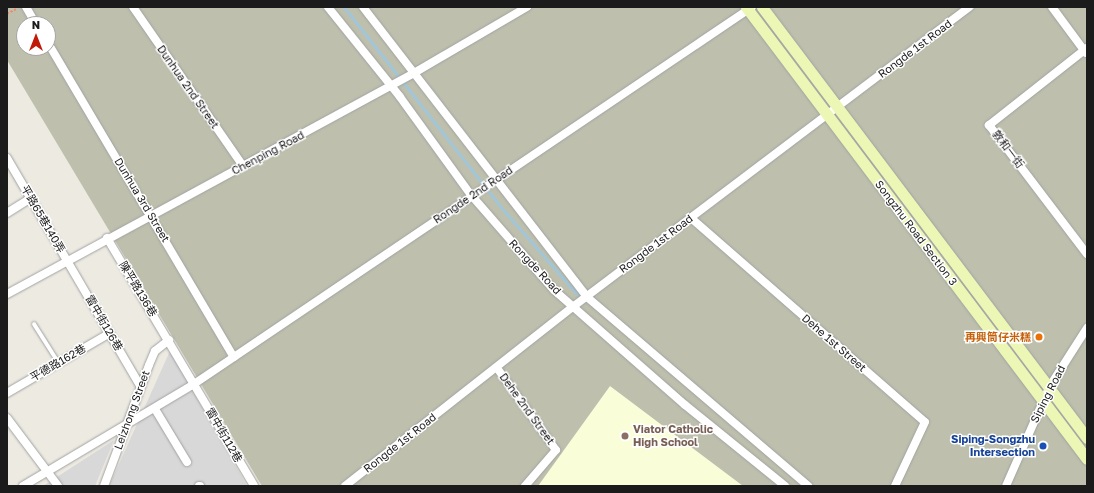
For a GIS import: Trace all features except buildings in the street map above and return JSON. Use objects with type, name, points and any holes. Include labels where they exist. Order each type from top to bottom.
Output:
[{"type":"street","points":[[26,7],[31,16]]},
{"type":"street","name":"Dunhua 2nd Street","points":[[133,7],[244,166]]},
{"type":"street","name":"Rongde Road","points":[[328,7],[391,86],[471,195],[554,290],[685,405],[785,486]]},
{"type":"street","name":"Rongde Road","points":[[363,7],[495,180],[587,297],[808,486]]},
{"type":"street","name":"Chenping Road","points":[[7,294],[150,214],[244,166],[391,86],[527,7]]},
{"type":"street","name":"Songzhu Road Section 3","points":[[762,7],[1050,386],[1087,438]]},
{"type":"street","name":"Rongde 1st Road","points":[[350,485],[574,306],[828,116],[970,7]]},
{"type":"street","points":[[1052,7],[1086,51]]},
{"type":"street","name":"Songzhu Road Section 3","points":[[748,8],[1087,459]]},
{"type":"street","name":"Rongde 2nd Road","points":[[194,384],[748,8]]},
{"type":"street","name":"敦和一街","points":[[1086,51],[989,124],[1087,254]]},
{"type":"street","name":"Dunhua 3rd Street","points":[[55,56],[234,357]]},
{"type":"street","name":"平路65巷140弄","points":[[7,158],[67,260]]},
{"type":"street","points":[[7,212],[31,198]]},
{"type":"street","name":"Dehe 1st Street","points":[[691,218],[925,422],[895,486]]},
{"type":"street","name":"陳平路136巷","points":[[107,238],[169,340]]},
{"type":"street","name":"雷中街126巷","points":[[67,260],[141,387]]},
{"type":"street","name":"Siping Road","points":[[1006,486],[1050,386],[1087,328]]},
{"type":"street","name":"平德路162巷","points":[[7,393],[110,333]]},
{"type":"street","name":"雷中街112巷","points":[[169,340],[254,486]]},
{"type":"street","name":"Leizhong Street","points":[[104,486],[155,351],[169,340]]},
{"type":"street","name":"Dehe 2nd Street","points":[[497,368],[556,450],[548,462],[525,486]]},
{"type":"street","points":[[23,486],[155,409],[194,384]]},
{"type":"street","points":[[155,409],[187,462]]},
{"type":"street","points":[[7,418],[58,486]]},
{"type":"lane","points":[[34,324],[58,362]]},
{"type":"path","points":[[7,14],[16,9]]},
{"type":"shaded area","points":[[7,7],[1087,7],[1087,486],[743,486],[610,386],[538,486],[262,486],[7,60]]},
{"type":"shaded area","points":[[170,351],[247,486],[109,486]]},
{"type":"shaded area","name":"Viator Catholic High School","points":[[610,386],[744,486],[538,486]]},
{"type":"shaded area","points":[[114,440],[95,486],[43,486]]},
{"type":"waterway","points":[[344,7],[505,212],[577,294]]},
{"type":"place","name":"再興筒仔米糕","points":[[1039,337]]},
{"type":"place","name":"Viator Catholic High School","points":[[625,436]]},
{"type":"place","name":"Siping-Songzhu Intersection","points":[[1043,446]]}]
